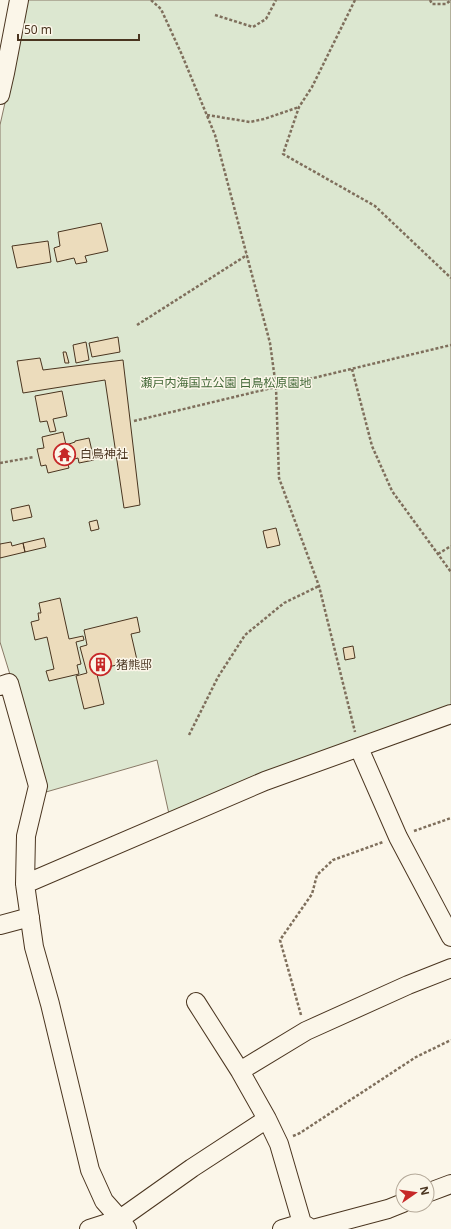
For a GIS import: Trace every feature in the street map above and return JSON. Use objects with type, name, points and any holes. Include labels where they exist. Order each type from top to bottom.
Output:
[{"type":"street","points":[[0,95],[6,73],[19,0]]},
{"type":"street","points":[[0,686],[8,683],[38,786],[26,836],[25,884],[34,947],[50,1004],[90,1170],[104,1201],[124,1224]]},
{"type":"street","points":[[25,884],[265,781],[451,714]]},
{"type":"street","points":[[359,748],[398,837],[451,937]]},
{"type":"street","points":[[0,925],[30,917]]},
{"type":"street","points":[[240,1071],[306,1031],[408,985],[451,968]]},
{"type":"street","points":[[196,1002],[240,1071],[267,1119],[309,1227]]},
{"type":"street","points":[[89,1229],[124,1224],[192,1168],[267,1119]]},
{"type":"street","points":[[435,1190],[451,1184]]},
{"type":"street","points":[[282,1229],[345,1225],[395,1206]]},
{"type":"path","points":[[151,0],[161,9],[215,135],[270,343],[276,387],[279,478],[319,586],[359,748]]},
{"type":"path","points":[[215,15],[254,27],[266,20],[276,0]]},
{"type":"path","points":[[355,0],[312,87],[299,107],[283,154],[375,206],[451,278]]},
{"type":"path","points":[[430,0],[432,4],[446,4],[451,0]]},
{"type":"path","points":[[207,115],[250,122],[264,119],[299,107]]},
{"type":"path","points":[[137,325],[247,255]]},
{"type":"path","points":[[134,421],[451,345]]},
{"type":"path","points":[[352,369],[372,446],[392,491],[451,572]]},
{"type":"path","points":[[0,463],[34,458]]},
{"type":"path","points":[[438,554],[451,546]]},
{"type":"path","points":[[189,735],[218,677],[245,635],[284,603],[319,586]]},
{"type":"path","points":[[306,1031],[280,940],[312,894],[318,874],[333,860],[451,818]]},
{"type":"path","points":[[278,1144],[300,1133],[416,1057],[451,1040]]},
{"type":"green space","name":"瀬戸内海国立公園 白鳥松原園地","points":[[28,0],[451,0],[451,705],[348,743],[169,814],[157,760],[46,792],[0,642],[0,125]]},
{"type":"building","points":[[101,223],[108,251],[85,256],[87,262],[76,264],[74,258],[57,262],[54,248],[60,246],[58,232]]},
{"type":"building","points":[[48,241],[51,262],[17,268],[12,246]]},
{"type":"building","points":[[118,337],[120,352],[92,357],[89,343]]},
{"type":"building","points":[[86,342],[89,360],[76,363],[73,345]]},
{"type":"building","points":[[63,352],[66,352],[69,363],[65,363]]},
{"type":"building","points":[[40,358],[43,370],[123,360],[140,505],[124,508],[105,380],[23,393],[17,361]]},
{"type":"building","points":[[62,391],[67,416],[53,419],[56,431],[50,432],[47,421],[40,422],[35,396]]},
{"type":"building","name":"白鳥神社","points":[[63,432],[66,445],[75,441],[89,438],[94,460],[79,463],[78,458],[67,461],[69,468],[48,473],[46,465],[41,466],[37,449],[44,448],[42,437]]},
{"type":"building","points":[[29,505],[32,517],[13,521],[11,509]]},
{"type":"building","points":[[97,520],[99,529],[91,531],[89,522]]},
{"type":"building","points":[[276,528],[280,545],[267,548],[263,531]]},
{"type":"building","points":[[44,538],[46,547],[25,552],[23,543]]},
{"type":"building","points":[[11,542],[12,546],[23,543],[25,552],[0,558],[0,544]]},
{"type":"building","points":[[60,598],[69,639],[83,636],[84,640],[76,642],[81,664],[77,665],[79,674],[49,681],[46,671],[54,669],[47,637],[35,640],[31,622],[39,620],[38,613],[41,613],[39,603]]},
{"type":"building","name":"猪熊邸","points":[[137,617],[140,632],[131,634],[137,660],[96,670],[104,704],[84,709],[76,676],[87,673],[80,647],[87,645],[84,630]]},
{"type":"building","points":[[353,646],[355,658],[345,660],[343,648]]},
{"type":"place","name":"白鳥神社","points":[[65,454]]},
{"type":"place","name":"猪熊邸","points":[[101,665]]}]
